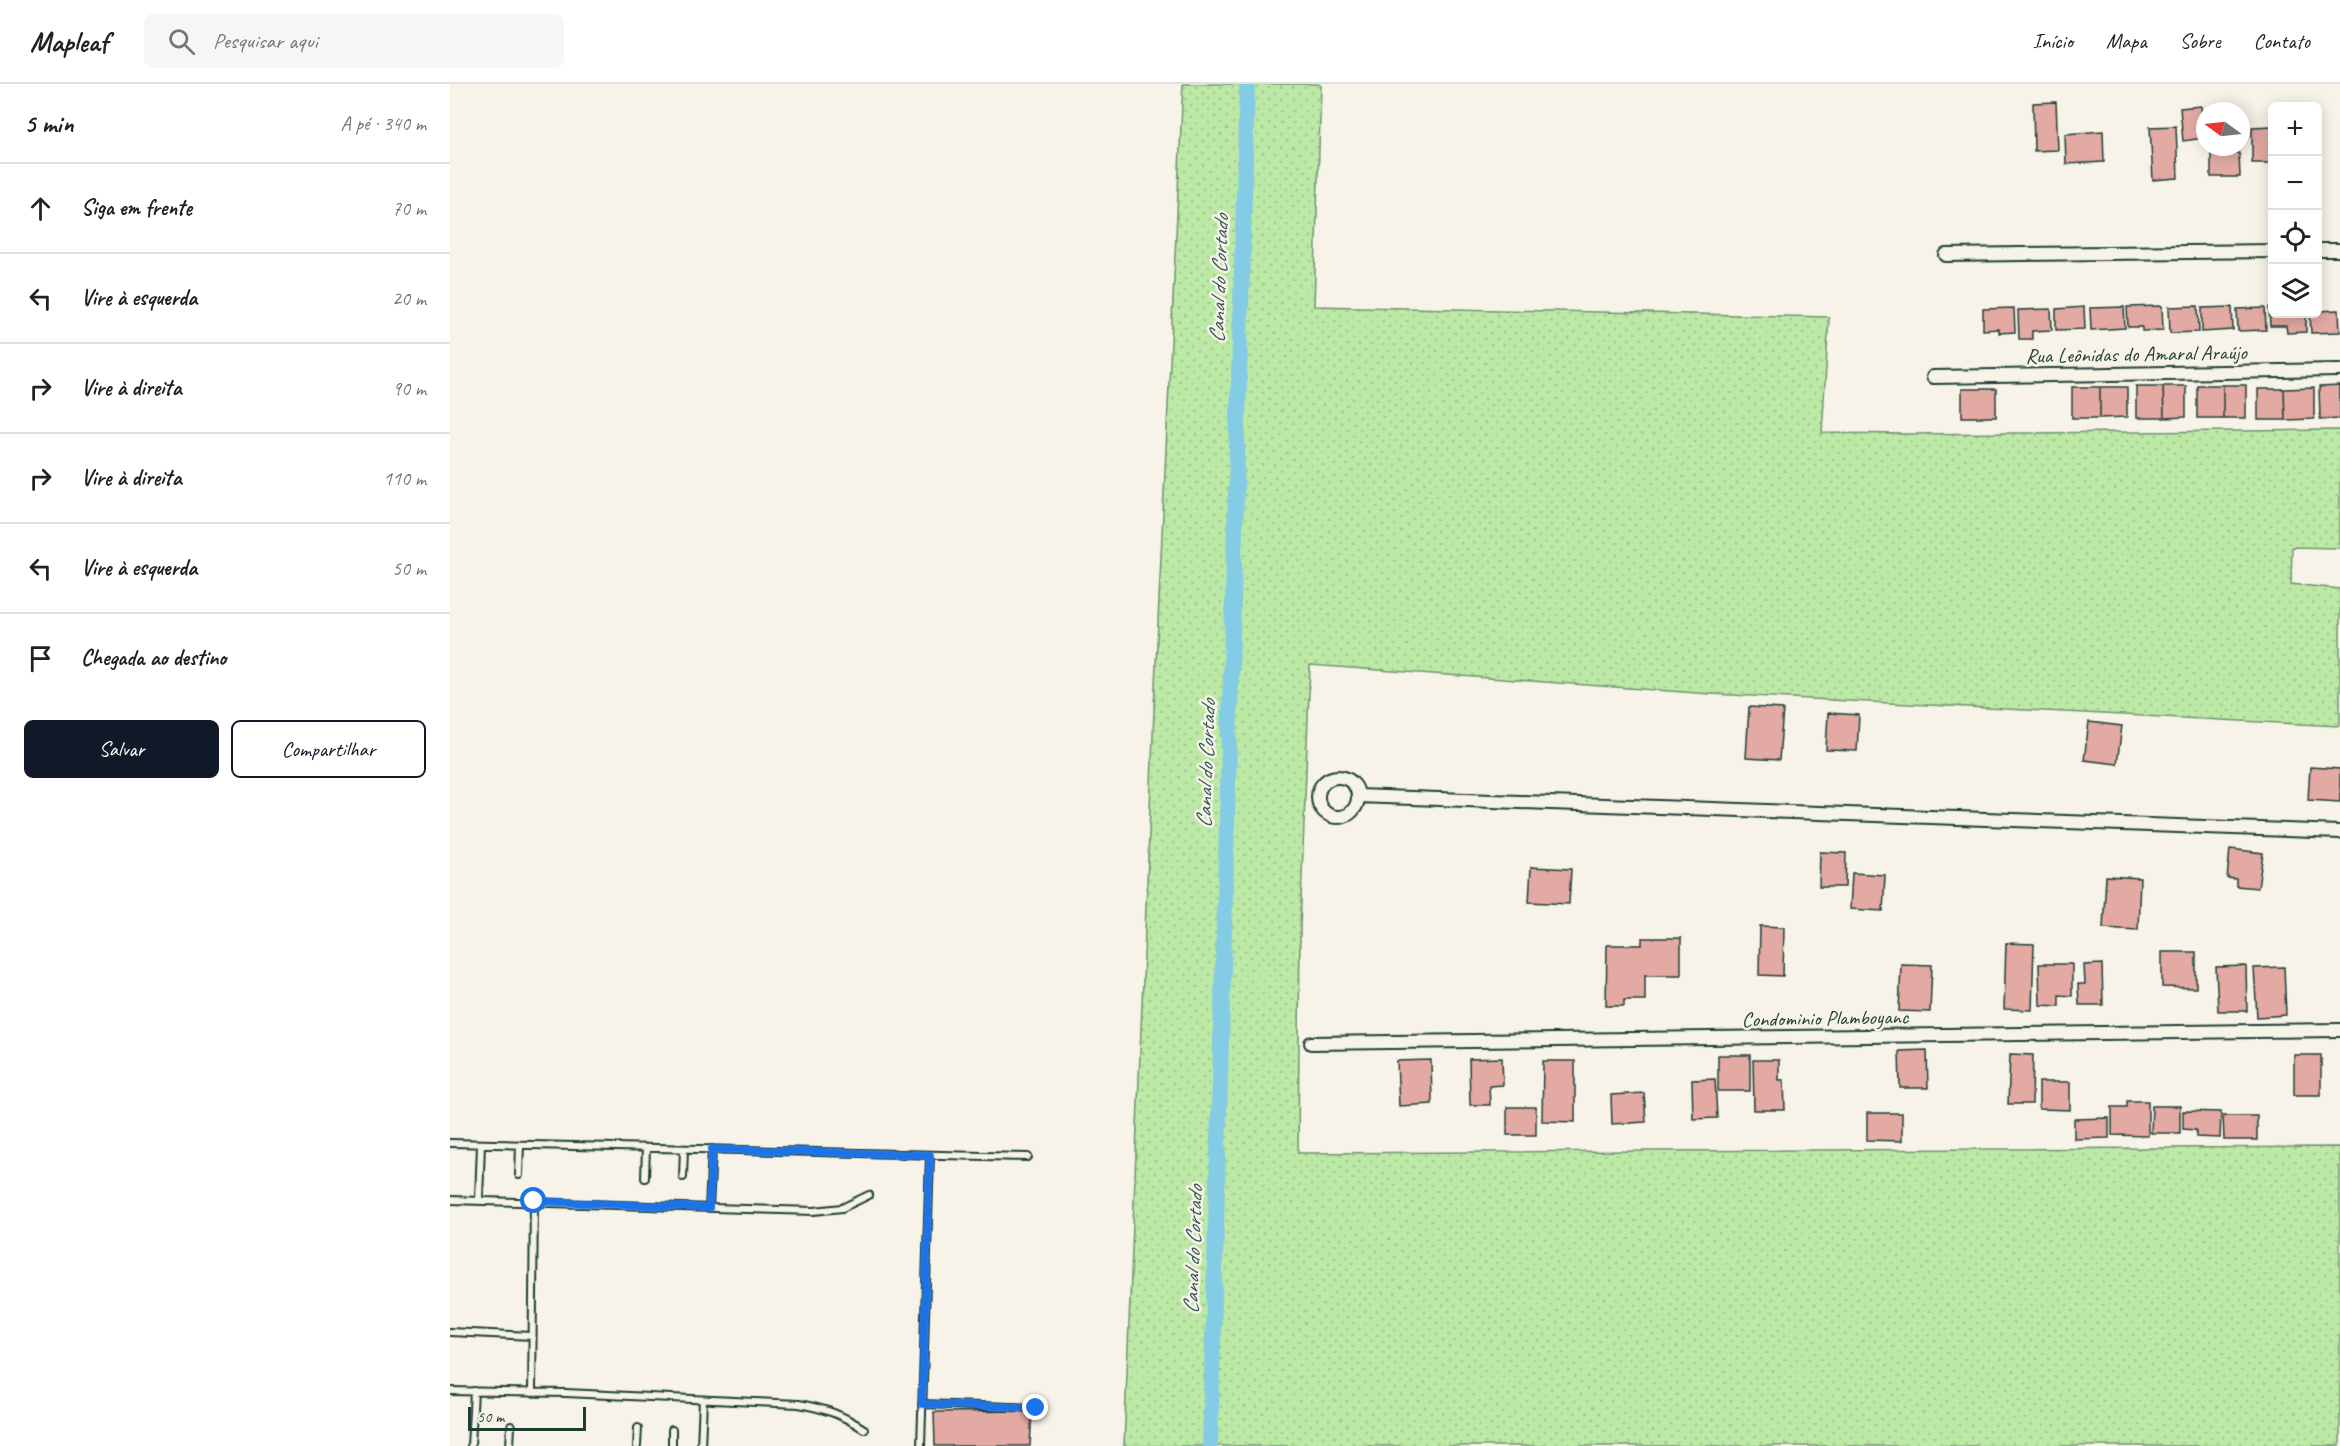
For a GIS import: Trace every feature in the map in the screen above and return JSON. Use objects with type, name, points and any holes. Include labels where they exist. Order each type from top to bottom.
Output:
[{"type":"street","points":[[2322,250],[2340,250]]},
{"type":"street","points":[[1947,255],[2268,251]]},
{"type":"street","name":"Rua Leônidas do Amaral Araújo","points":[[1933,377],[2340,370]]},
{"type":"street","points":[[1358,796],[2340,832]]},
{"type":"street","name":"Condominio Plamboyanc","points":[[1311,1043],[2340,1030]]},
{"type":"lane","points":[[450,1143],[1028,1157]]},
{"type":"lane","points":[[479,1200],[481,1144]]},
{"type":"lane","points":[[519,1175],[520,1145]]},
{"type":"lane","points":[[645,1178],[646,1148]]},
{"type":"lane","points":[[683,1177],[684,1149]]},
{"type":"lane","points":[[709,1208],[712,1149]]},
{"type":"lane","points":[[921,1446],[930,1155]]},
{"type":"lane","points":[[450,1200],[814,1211],[842,1208],[869,1195]]},
{"type":"lane","points":[[532,1393],[534,1201]]},
{"type":"lane","points":[[450,1332],[532,1336]]},
{"type":"lane","points":[[450,1391],[799,1404],[823,1408],[843,1415],[864,1429]]},
{"type":"lane","points":[[471,1446],[474,1391]]},
{"type":"lane","points":[[701,1446],[702,1400]]},
{"type":"lane","points":[[922,1404],[1036,1408]]},
{"type":"lane","points":[[510,1446],[511,1426]]},
{"type":"lane","points":[[637,1446],[638,1428]]},
{"type":"lane","points":[[672,1430],[672,1446]]},
{"type":"green space","points":[[1183,84],[1318,84],[1321,86],[1314,306],[1829,317],[1822,433],[2340,430],[2340,548],[2292,547],[2291,584],[2340,589],[2340,726],[1711,694],[1310,665],[1300,928],[1298,1153],[2340,1147],[2340,1446],[1124,1446],[1155,686]]},
{"type":"building","points":[[2056,102],[2058,150],[2034,151],[2033,103]]},
{"type":"building","points":[[2196,106],[2196,139],[2183,141],[2180,108]]},
{"type":"building","points":[[2176,126],[2178,178],[2153,180],[2150,127]]},
{"type":"building","points":[[2268,126],[2268,163],[2252,163],[2252,127]]},
{"type":"building","points":[[2103,131],[2104,162],[2066,164],[2065,134]]},
{"type":"building","points":[[2211,156],[2239,156],[2240,177],[2211,177]]},
{"type":"building","points":[[2162,306],[2163,330],[2142,331],[2142,327],[2128,327],[2127,307]]},
{"type":"building","points":[[2198,306],[2199,332],[2170,333],[2169,307]]},
{"type":"building","points":[[2084,307],[2085,329],[2056,330],[2056,309]]},
{"type":"building","points":[[2124,307],[2125,328],[2091,330],[2090,308]]},
{"type":"building","points":[[2232,307],[2233,330],[2202,332],[2202,308]]},
{"type":"building","points":[[2014,308],[2015,332],[1999,333],[1999,329],[1983,330],[1983,309]]},
{"type":"building","points":[[2265,308],[2266,330],[2238,331],[2237,309]]},
{"type":"building","points":[[2051,309],[2052,330],[2032,331],[2032,339],[2019,339],[2018,310]]},
{"type":"building","points":[[2339,310],[2340,332],[2311,333],[2310,318],[2322,318],[2322,311]]},
{"type":"building","points":[[2270,318],[2306,318],[2306,332],[2287,333],[2286,326],[2270,326]]},
{"type":"building","points":[[2197,385],[2223,385],[2223,418],[2197,418]]},
{"type":"building","points":[[2223,385],[2246,385],[2246,418],[2223,418]]},
{"type":"building","points":[[2136,386],[2163,386],[2164,418],[2136,418]]},
{"type":"building","points":[[2163,386],[2186,386],[2186,417],[2164,418]]},
{"type":"building","points":[[2340,386],[2340,418],[2320,419],[2319,387]]},
{"type":"building","points":[[2072,387],[2100,387],[2100,418],[2072,418]]},
{"type":"building","points":[[2100,387],[2127,387],[2127,417],[2100,418]]},
{"type":"building","points":[[2314,388],[2314,419],[2285,420],[2284,389]]},
{"type":"building","points":[[1962,389],[1996,389],[1996,417],[1962,417]]},
{"type":"building","points":[[2258,389],[2284,389],[2285,420],[2258,420]]},
{"type":"building","points":[[1749,707],[1783,709],[1779,760],[1746,758]]},
{"type":"building","points":[[1828,713],[1859,715],[1857,751],[1826,750]]},
{"type":"building","points":[[2089,722],[2122,726],[2117,764],[2084,760]]},
{"type":"building","points":[[2310,767],[2340,769],[2340,802],[2308,800]]},
{"type":"building","points":[[2230,849],[2263,853],[2258,888],[2236,886],[2236,879],[2227,878]]},
{"type":"building","points":[[1820,852],[1846,853],[1845,887],[1819,887]]},
{"type":"building","points":[[1531,867],[1571,869],[1569,904],[1529,902]]},
{"type":"building","points":[[1852,873],[1885,875],[1883,911],[1850,909]]},
{"type":"building","points":[[2106,876],[2140,878],[2138,930],[2103,928]]},
{"type":"building","points":[[1760,926],[1784,927],[1783,976],[1759,975]]},
{"type":"building","points":[[1642,938],[1681,938],[1681,975],[1645,975],[1645,1000],[1624,1000],[1624,1006],[1606,1006],[1607,945],[1642,945]]},
{"type":"building","points":[[2006,943],[2034,944],[2032,1010],[2004,1009]]},
{"type":"building","points":[[2162,952],[2196,952],[2196,988],[2162,987]]},
{"type":"building","points":[[1901,964],[1932,965],[1930,1012],[1899,1011]]},
{"type":"building","points":[[2039,964],[2072,964],[2072,996],[2059,995],[2059,1006],[2040,1005]]},
{"type":"building","points":[[2102,964],[2103,1005],[2079,1005],[2078,984],[2085,984],[2084,965]]},
{"type":"building","points":[[2246,966],[2247,1011],[2218,1011],[2216,967]]},
{"type":"building","points":[[2284,967],[2286,1015],[2257,1017],[2254,968]]},
{"type":"building","points":[[1927,1050],[1928,1088],[1900,1088],[1899,1051]]},
{"type":"building","points":[[2010,1054],[2033,1055],[2032,1104],[2008,1104]]},
{"type":"building","points":[[1718,1055],[1750,1055],[1750,1091],[1718,1091]]},
{"type":"building","points":[[2294,1055],[2321,1055],[2321,1095],[2294,1095]]},
{"type":"building","points":[[1502,1058],[1503,1085],[1489,1086],[1490,1105],[1470,1105],[1469,1059]]},
{"type":"building","points":[[1431,1060],[1432,1104],[1399,1106],[1397,1061]]},
{"type":"building","points":[[1753,1060],[1779,1060],[1779,1080],[1784,1080],[1785,1110],[1754,1110]]},
{"type":"building","points":[[1543,1061],[1575,1061],[1575,1122],[1542,1121]]},
{"type":"building","points":[[1715,1079],[1717,1118],[1693,1119],[1692,1080]]},
{"type":"building","points":[[2039,1082],[2070,1082],[2070,1110],[2039,1109]]},
{"type":"building","points":[[1644,1093],[1646,1122],[1612,1124],[1611,1095]]},
{"type":"building","points":[[2127,1101],[2148,1101],[2148,1136],[2112,1135],[2112,1107],[2127,1107]]},
{"type":"building","points":[[2152,1106],[2180,1106],[2180,1133],[2151,1133]]},
{"type":"building","points":[[1507,1107],[1536,1107],[1536,1135],[1507,1135]]},
{"type":"building","points":[[2183,1111],[2221,1112],[2220,1138],[2196,1137],[2196,1130],[2183,1129]]},
{"type":"building","points":[[1867,1113],[1902,1113],[1902,1141],[1867,1140]]},
{"type":"building","points":[[2223,1116],[2257,1116],[2257,1140],[2224,1140]]},
{"type":"building","points":[[2109,1118],[2109,1138],[2074,1139],[2074,1119]]},
{"type":"building","points":[[1032,1411],[1030,1446],[935,1446],[934,1412]]},
{"type":"waterway","name":"Canal do Cortado","points":[[1210,1446],[1247,84]]},
{"type":"route","points":[[534,1201],[709,1208],[712,1149],[930,1155],[922,1404],[1036,1408]]}]
